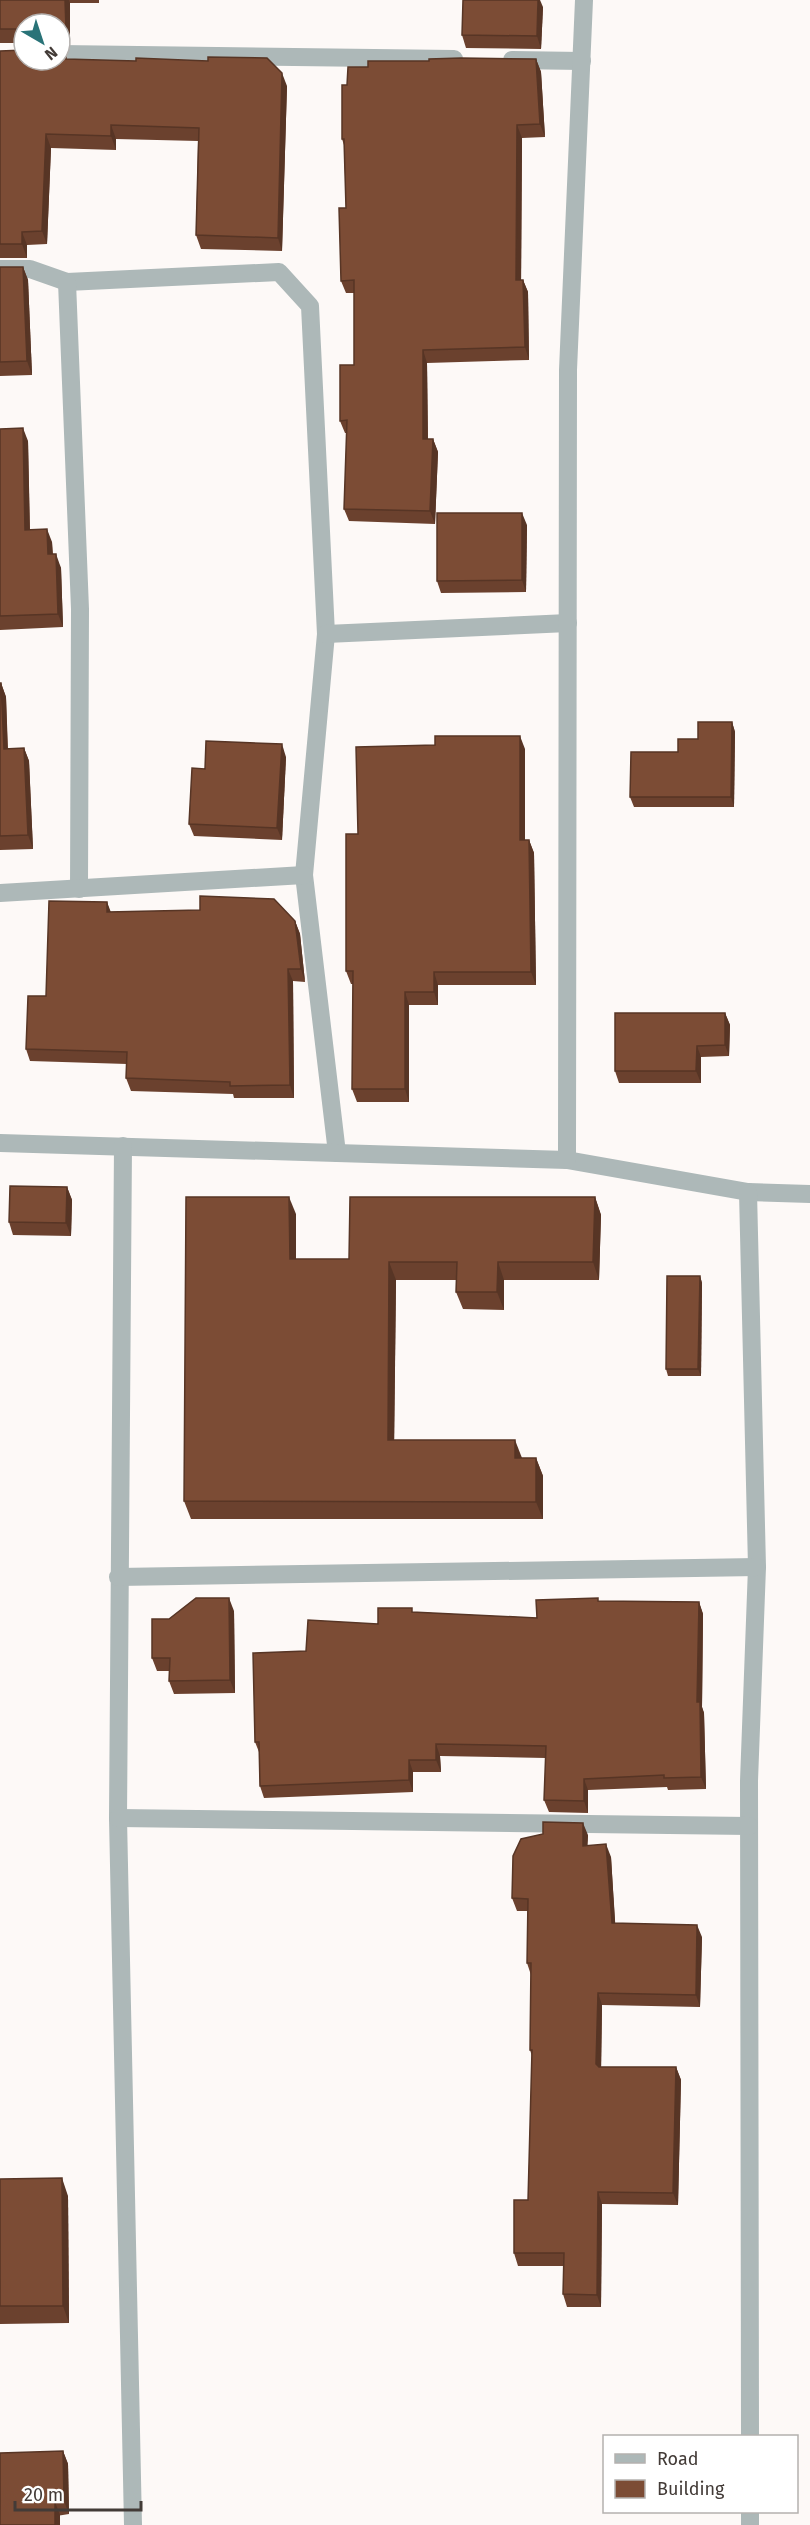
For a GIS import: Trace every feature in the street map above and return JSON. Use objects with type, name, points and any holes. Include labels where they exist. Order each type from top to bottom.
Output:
[{"type":"street","points":[[567,1160],[568,370],[584,0]]},
{"type":"street","points":[[72,54],[475,60]]},
{"type":"street","points":[[499,60],[582,61]]},
{"type":"street","points":[[0,269],[30,268],[67,282],[279,272],[310,306],[326,634],[304,875],[336,1153]]},
{"type":"street","points":[[67,282],[80,609],[79,889]]},
{"type":"street","points":[[326,634],[568,623]]},
{"type":"street","points":[[0,893],[304,875]]},
{"type":"street","points":[[0,1143],[567,1160],[748,1192],[810,1194]]},
{"type":"street","points":[[123,1146],[118,1818],[133,2525]]},
{"type":"street","points":[[748,1192],[757,1567],[749,1826],[750,2435]]},
{"type":"street","points":[[118,1577],[757,1567]]},
{"type":"street","points":[[118,1818],[749,1826]]},
{"type":"building","points":[[0,0],[65,0],[65,12],[12,12],[12,29],[0,29]]},
{"type":"building","points":[[463,0],[538,0],[537,36],[462,35]]},
{"type":"building","points":[[12,50],[12,72],[72,72],[72,59],[136,61],[136,58],[208,61],[208,57],[267,58],[282,73],[278,238],[196,235],[199,128],[111,125],[111,136],[46,134],[42,231],[22,232],[22,244],[0,244],[0,51]]},
{"type":"building","points":[[429,59],[536,59],[540,124],[517,125],[516,280],[523,280],[525,347],[423,350],[423,439],[433,439],[430,511],[344,509],[347,420],[340,421],[340,365],[354,365],[354,280],[341,281],[339,208],[346,208],[342,85],[347,85],[348,67],[368,67],[368,61],[429,61]]},
{"type":"building","points":[[0,267],[23,267],[27,361],[0,362]]},
{"type":"building","points":[[23,428],[25,530],[47,529],[48,554],[56,554],[58,614],[0,616],[0,429]]},
{"type":"building","points":[[437,513],[522,513],[522,580],[437,581]]},
{"type":"building","points":[[0,683],[4,749],[24,748],[28,835],[0,836]]},
{"type":"building","points":[[698,722],[732,722],[731,797],[630,797],[631,752],[678,752],[678,739],[698,739]]},
{"type":"building","points":[[435,736],[520,736],[520,840],[529,840],[531,972],[434,972],[434,992],[405,992],[405,1089],[352,1089],[353,971],[346,971],[346,834],[358,834],[356,747],[435,745]]},
{"type":"building","points":[[206,741],[282,744],[277,828],[189,824],[192,768],[205,769]]},
{"type":"building","points":[[200,896],[274,899],[295,921],[301,969],[288,969],[290,1085],[230,1086],[230,1082],[126,1078],[127,1052],[26,1049],[28,996],[46,996],[49,901],[107,902],[107,912],[200,910]]},
{"type":"building","points":[[615,1013],[725,1013],[725,1045],[697,1046],[696,1071],[615,1071]]},
{"type":"building","points":[[10,1186],[67,1187],[66,1223],[9,1222]]},
{"type":"building","points":[[186,1197],[289,1197],[290,1259],[349,1259],[350,1197],[595,1197],[593,1262],[498,1262],[497,1292],[456,1292],[457,1262],[389,1262],[388,1440],[515,1440],[515,1458],[536,1458],[536,1502],[184,1501]]},
{"type":"building","points":[[667,1276],[700,1276],[698,1369],[666,1369]]},
{"type":"building","points":[[196,1598],[229,1598],[230,1680],[169,1681],[170,1658],[152,1658],[152,1619],[169,1619]]},
{"type":"building","points":[[598,1598],[598,1601],[699,1602],[697,1702],[700,1702],[701,1777],[664,1778],[664,1775],[584,1779],[584,1801],[544,1800],[546,1746],[436,1744],[436,1760],[409,1760],[409,1780],[260,1786],[259,1742],[255,1742],[253,1653],[306,1651],[308,1620],[378,1624],[378,1608],[412,1608],[412,1612],[537,1618],[536,1600]]},
{"type":"building","points":[[543,1822],[583,1823],[583,1846],[606,1844],[612,1923],[697,1925],[696,1995],[598,1993],[596,2064],[599,2067],[676,2067],[673,2193],[598,2192],[597,2295],[563,2294],[564,2253],[514,2253],[514,2200],[528,2200],[532,2050],[530,2050],[531,1963],[527,1963],[528,1899],[512,1898],[513,1856],[521,1839],[543,1834]]},
{"type":"building","points":[[62,2178],[63,2306],[0,2306],[0,2179]]},
{"type":"building","points":[[63,2451],[64,2501],[55,2502],[55,2525],[0,2525],[0,2453]]}]
